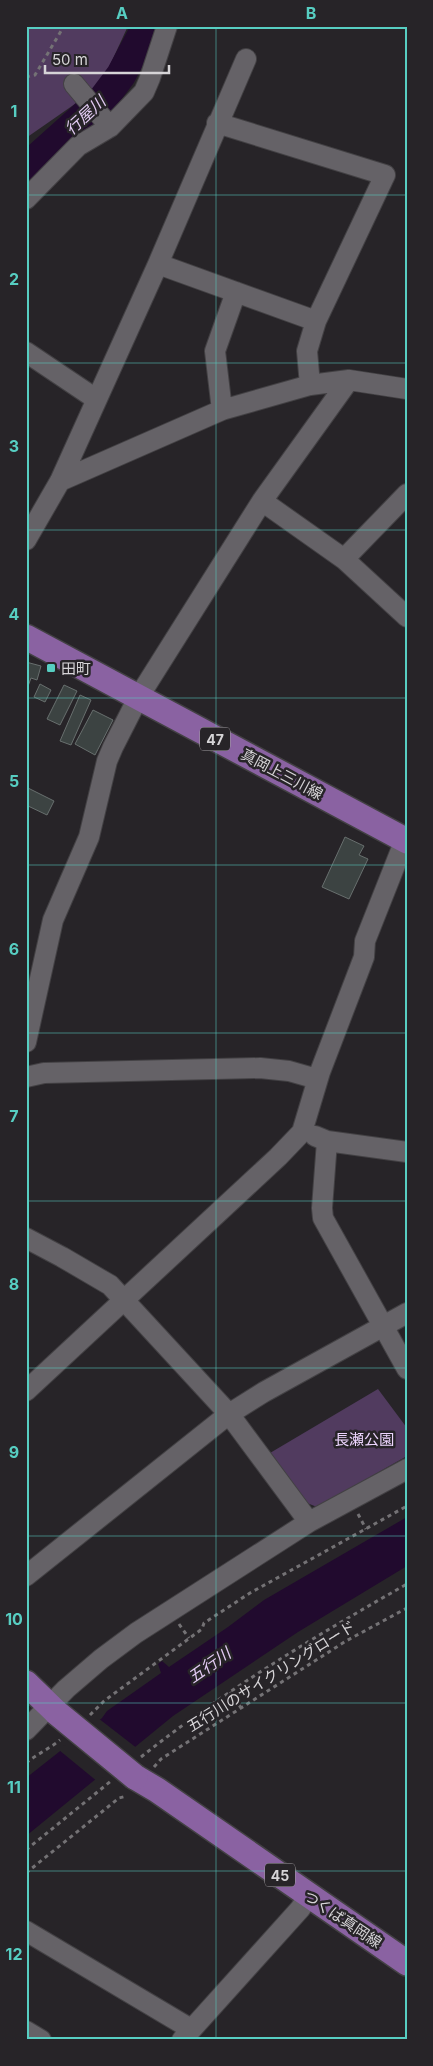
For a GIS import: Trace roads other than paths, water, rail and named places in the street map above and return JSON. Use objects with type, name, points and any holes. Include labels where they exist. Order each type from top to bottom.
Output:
[{"type":"main road","name":"真岡上三川線","points":[[26,637],[406,839]]},
{"type":"main road","name":"45","points":[[26,1683],[57,1718]]},
{"type":"main road","name":"つくば真岡線","points":[[57,1718],[137,1779],[407,1963]]},
{"type":"street","points":[[26,200],[78,146],[110,127],[144,92],[167,26]]},
{"type":"street","points":[[26,540],[60,482],[158,264],[216,124],[246,59]]},
{"type":"street","points":[[74,84],[110,127]]},
{"type":"street","points":[[216,124],[385,175],[316,321],[307,351],[310,385]]},
{"type":"street","points":[[158,264],[316,321]]},
{"type":"street","points":[[222,410],[215,351],[236,292]]},
{"type":"street","points":[[26,352],[96,399]]},
{"type":"street","points":[[60,482],[222,410],[310,385],[349,380],[407,389]]},
{"type":"street","points":[[26,1042],[33,969],[89,837],[107,761],[138,698],[262,501],[349,380]]},
{"type":"street","points":[[344,559],[407,494]]},
{"type":"street","points":[[262,501],[344,559],[407,617]]},
{"type":"street","points":[[26,1391],[278,1157],[302,1132],[317,1078],[364,957],[365,940],[406,839]]},
{"type":"street","points":[[26,1077],[44,1073],[260,1068],[289,1071],[317,1078]]},
{"type":"street","points":[[302,1132],[327,1141],[407,1152]]},
{"type":"street","points":[[327,1141],[322,1208],[323,1218],[407,1369]]},
{"type":"street","points":[[26,1238],[110,1285],[228,1414],[309,1522]]},
{"type":"street","points":[[26,1576],[228,1414],[407,1313]]},
{"type":"street","points":[[26,1730],[57,1718],[101,1659],[136,1633],[309,1522],[407,1469]]},
{"type":"street","points":[[26,1931],[187,2035],[300,1909],[309,1896]]},
{"type":"street","points":[[26,2031],[41,2040]]},
{"type":"water","name":"五行川","points":[[407,1517],[407,1566],[298,1632],[173,1716],[26,1836],[26,1778],[102,1718],[107,1711],[161,1673],[158,1664],[162,1661],[169,1667],[264,1600]]},
{"type":"waterway","name":"行屋川","points":[[26,168],[103,99],[121,75],[147,26]]},
{"type":"place","name":"田町","points":[[51,668]]},
{"type":"park label","name":"長瀬公園","points":[[364,1439]]}]
